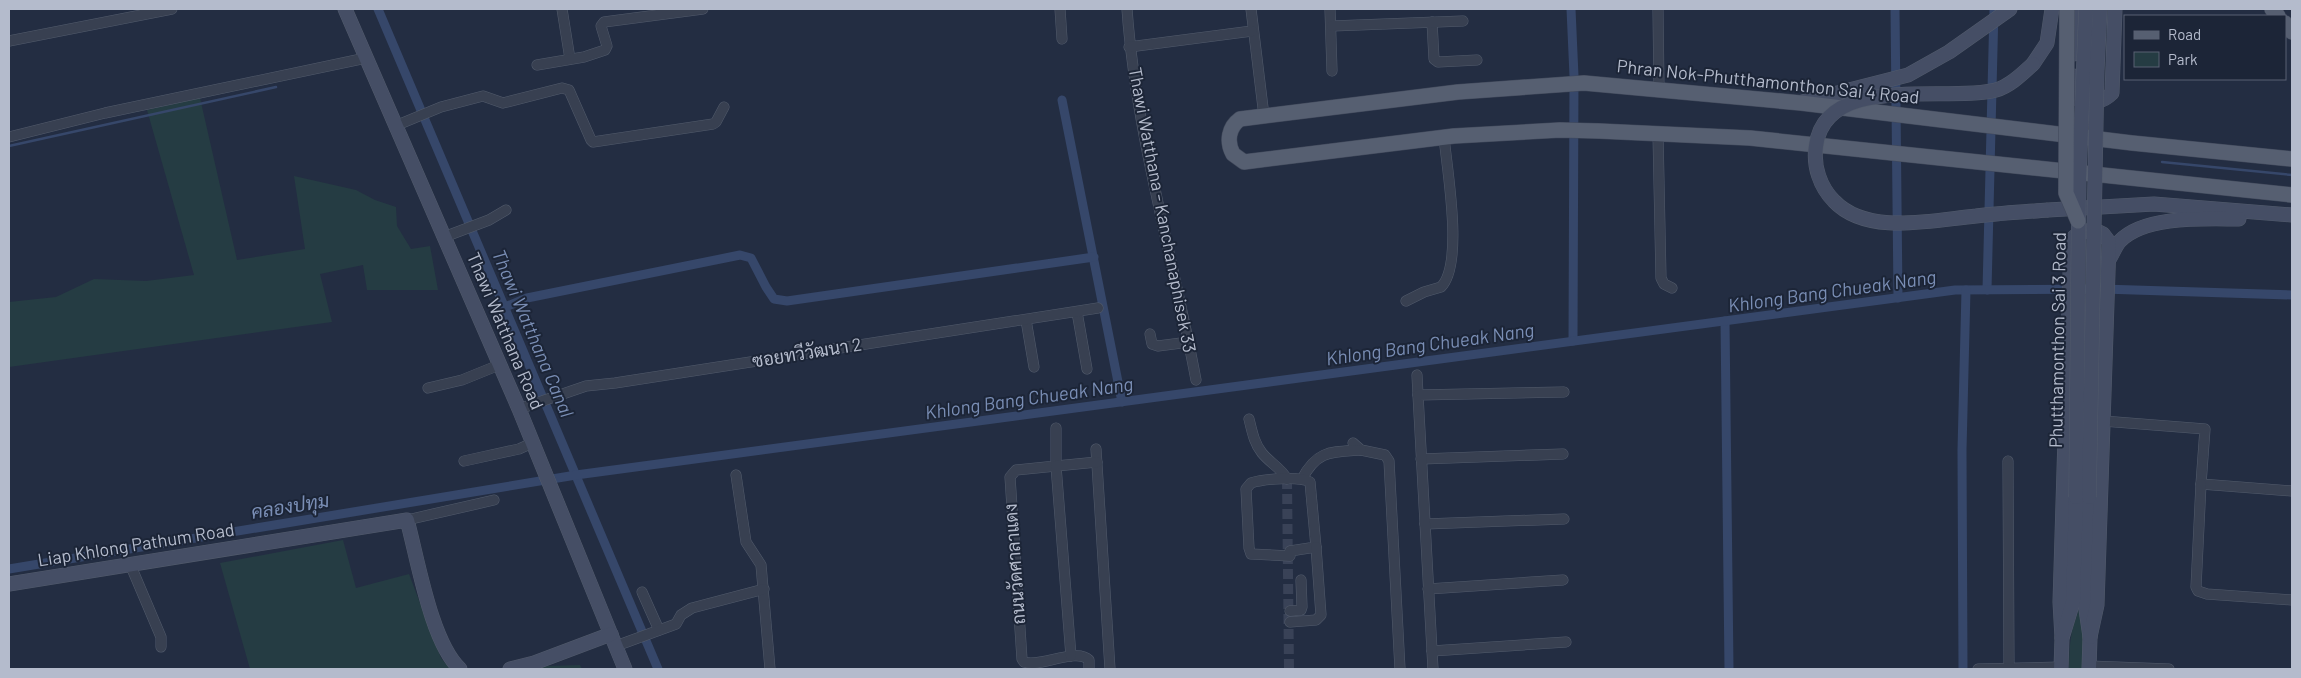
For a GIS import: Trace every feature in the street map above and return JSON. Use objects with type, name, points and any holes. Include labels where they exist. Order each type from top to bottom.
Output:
[{"type":"main road","name":"Thawi Watthana Road","points":[[345,9],[395,126],[449,235],[500,365],[526,407],[532,443],[550,488],[619,641],[625,669]]},
{"type":"main road","points":[[1801,103],[1908,75],[1950,52],[2010,9]]},
{"type":"main road","points":[[2052,9],[2047,42],[2033,64],[2011,83],[1997,90],[1977,93],[1887,95],[1865,98],[1845,104],[1822,126],[1817,138],[1815,156],[1818,173],[1824,189],[1834,202],[1848,213],[1860,218],[1902,223],[2048,210],[2154,204],[2292,215]]},
{"type":"main road","points":[[2067,9],[2066,193],[2078,221]]},
{"type":"main road","points":[[2075,9],[2074,93],[2079,100],[2097,102],[2104,100],[2112,93],[2115,9]]},
{"type":"main road","name":"Phutthamonthon Sai 3 Road","points":[[2086,9],[2078,221],[2082,497],[2085,603],[2090,637],[2089,668]]},
{"type":"main road","name":"Phutthamonthon Sai 3 Road","points":[[2061,668],[2062,638],[2073,602],[2082,497],[2100,9]]},
{"type":"main road","name":"Phran Nok-Phutthamonthon Sai 4 Road","points":[[1444,137],[1244,162],[1233,154],[1229,140],[1232,126],[1240,119],[1458,92],[1596,83],[1801,103],[2292,159]]},
{"type":"main road","points":[[1444,137],[1560,130],[1750,138],[2292,195]]},
{"type":"main road","points":[[2108,266],[2120,241],[2136,230],[2177,219],[2292,221]]},
{"type":"main road","points":[[2062,638],[2060,602],[2071,240],[2081,232],[2098,231],[2109,242],[2096,605],[2090,637]]},
{"type":"main road","points":[[407,520],[436,629],[443,648],[460,669]]},
{"type":"main road","name":"Liap Khlong Pathum Road","points":[[9,584],[407,520]]},
{"type":"main road","points":[[510,669],[619,641]]},
{"type":"street","points":[[9,41],[172,9]]},
{"type":"street","points":[[562,9],[570,59]]},
{"type":"street","points":[[537,65],[584,57],[605,50],[607,46],[600,26],[604,22],[703,9]]},
{"type":"street","points":[[1060,9],[1062,39]]},
{"type":"street","name":"Thawi Watthana - Kanchanaphisek 33","points":[[1126,9],[1130,48],[1154,192],[1196,380]]},
{"type":"street","points":[[1251,9],[1252,31],[1264,116]]},
{"type":"street","points":[[1330,9],[1332,71]]},
{"type":"street","points":[[1658,9],[1659,89]]},
{"type":"street","points":[[1332,26],[1463,21]]},
{"type":"street","points":[[1432,22],[1434,59],[1438,62],[1476,60]]},
{"type":"street","points":[[1130,48],[1252,31]]},
{"type":"street","points":[[9,137],[106,113],[366,58]]},
{"type":"street","points":[[395,126],[441,107],[483,96],[503,103],[567,88],[593,142],[713,124],[724,107]]},
{"type":"street","points":[[1658,134],[1661,278],[1664,284],[1672,288]]},
{"type":"street","points":[[1406,301],[1424,292],[1441,287],[1447,279],[1454,244],[1444,137]]},
{"type":"street","points":[[449,235],[489,220],[506,210]]},
{"type":"street","name":"ซอยทวีวัฒนา 2","points":[[526,407],[586,386],[1098,308]]},
{"type":"street","points":[[1077,312],[1087,369]]},
{"type":"street","points":[[1026,320],[1034,367]]},
{"type":"street","points":[[1150,334],[1152,344],[1158,346],[1189,342]]},
{"type":"street","points":[[428,388],[462,380],[500,365]]},
{"type":"street","points":[[1416,375],[1433,669]]},
{"type":"street","points":[[1418,395],[1564,392]]},
{"type":"street","points":[[1249,419],[1255,443],[1262,454],[1287,479]]},
{"type":"street","points":[[2103,422],[2205,429],[2196,587],[2198,591],[2207,594],[2292,600]]},
{"type":"street","points":[[1056,428],[1056,466],[1071,656],[1086,657],[1089,669]]},
{"type":"street","points":[[464,461],[519,449],[532,443]]},
{"type":"street","points":[[1353,443],[1361,450]]},
{"type":"street","points":[[1096,449],[1110,669]]},
{"type":"street","points":[[1302,480],[1310,464],[1328,452],[1361,450],[1386,455],[1389,461],[1400,669]]},
{"type":"street","points":[[1422,460],[1563,454]]},
{"type":"street","points":[[1056,466],[1097,462]]},
{"type":"street","points":[[2008,462],[2009,668]]},
{"type":"street","name":"ถนนวัดศาลาแดง","points":[[1056,466],[1016,470],[1010,477],[1020,638],[1022,659],[1028,663],[1071,656]]},
{"type":"street","points":[[736,475],[746,542],[761,565],[770,669]]},
{"type":"street","points":[[1301,580],[1302,607],[1301,610],[1290,616],[1316,620],[1321,615],[1312,485],[1310,482],[1302,480],[1287,479],[1252,483],[1247,486],[1248,548],[1251,554],[1290,554],[1316,547]]},
{"type":"street","points":[[2201,484],[2292,491]]},
{"type":"street","points":[[407,520],[494,500]]},
{"type":"street","points":[[1425,524],[1564,519]]},
{"type":"street","points":[[130,564],[161,637],[161,647]]},
{"type":"street","points":[[1428,589],[1563,580]]},
{"type":"street","points":[[619,641],[676,624],[681,614],[692,608],[764,590]]},
{"type":"street","points":[[642,592],[659,630]]},
{"type":"street","points":[[1432,652],[1566,642]]},
{"type":"street","points":[[1978,669],[2061,668]]},
{"type":"street","points":[[2089,668],[2170,669]]},
{"type":"green space","points":[[200,98],[237,260],[305,249],[294,176],[356,190],[375,200],[396,207],[397,226],[411,249],[430,246],[438,290],[367,290],[363,265],[320,274],[332,322],[9,367],[9,302],[56,297],[94,279],[146,281],[194,275],[147,110]]},
{"type":"green space","points":[[343,540],[356,588],[409,574],[441,658],[450,669],[250,669],[220,563]]},
{"type":"green space","points":[[2079,610],[2085,630],[2083,669],[2069,669],[2071,639]]},
{"type":"green space","points":[[580,665],[582,669],[533,669],[547,666]]},
{"type":"waterway","name":"Thawi Watthana Canal","points":[[378,9],[658,669]]},
{"type":"waterway","points":[[1571,9],[1574,76],[1573,341]]},
{"type":"waterway","points":[[1895,9],[1898,298]]},
{"type":"waterway","points":[[1987,290],[1994,9]]},
{"type":"waterway","points":[[9,146],[276,87]]},
{"type":"waterway","points":[[1062,100],[1122,402]]},
{"type":"waterway","points":[[2162,162],[2292,175]]},
{"type":"waterway","points":[[505,307],[527,298],[740,255],[751,258],[774,299],[787,301],[1094,257]]},
{"type":"waterway","name":"Khlong Bang Chueak Nang","points":[[9,569],[576,475],[1955,290],[2103,289],[2292,295]]},
{"type":"waterway","points":[[1963,669],[1962,450],[1966,290]]},
{"type":"waterway","points":[[1725,321],[1729,669]]},
{"type":"tunnel","points":[[1287,479],[1289,669]]},
{"type":"water label","name":"คลองปทุม","points":[[290,506]]}]
